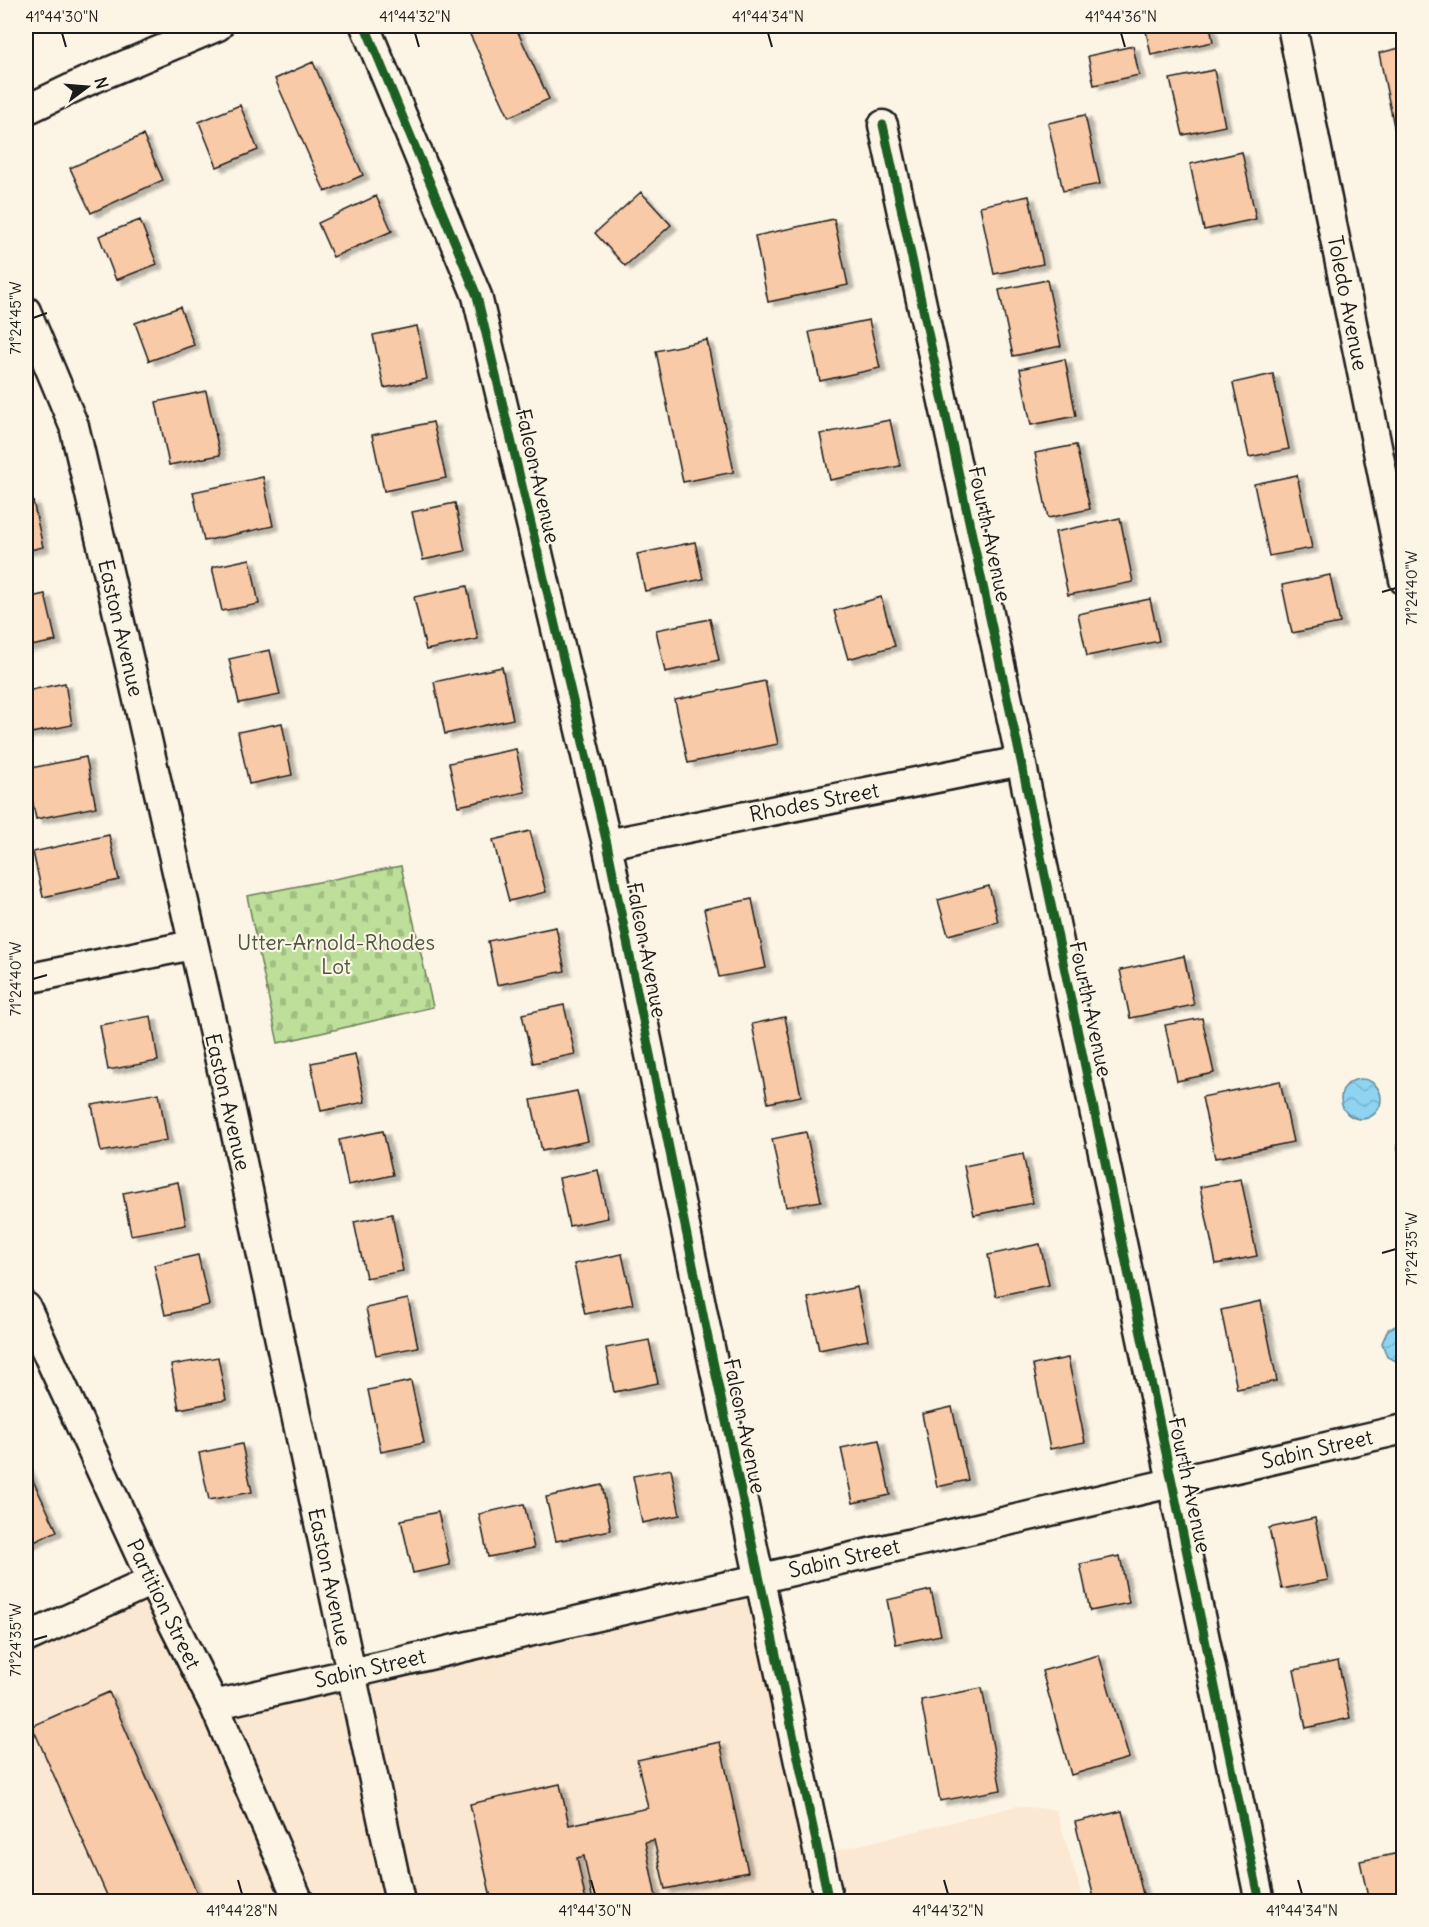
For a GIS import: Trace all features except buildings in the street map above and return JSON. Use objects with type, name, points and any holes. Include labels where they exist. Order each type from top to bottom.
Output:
[{"type":"street","points":[[26,111],[85,82],[218,26]]},
{"type":"street","name":"Falcon Avenue","points":[[365,26],[477,296],[607,844],[759,1578],[829,1902]]},
{"type":"street","name":"Toledo Avenue","points":[[1292,26],[1404,580]]},
{"type":"street","name":"Fourth Avenue","points":[[883,125],[1021,761],[1170,1482],[1260,1902]]},
{"type":"street","name":"Easton Avenue","points":[[26,311],[74,426],[226,1087],[400,1902]]},
{"type":"street","name":"Rhodes Street","points":[[607,844],[1021,761]]},
{"type":"street","points":[[26,979],[192,945]]},
{"type":"street","name":"Partition Street","points":[[26,1307],[152,1581],[214,1705],[299,1902]]},
{"type":"street","name":"Sabin Street","points":[[214,1705],[1404,1429]]},
{"type":"street","points":[[26,1638],[152,1581]]},
{"type":"shaded area","points":[[760,1581],[823,1854],[1017,1806],[1056,1810],[1084,1901],[26,1901],[26,1641],[150,1586],[217,1703]]},
{"type":"green space","name":"Utter-Arnold-Rhodes Lot","points":[[401,866],[433,1007],[278,1043],[247,896]]},
{"type":"water","points":[[1361,1079],[1375,1085],[1381,1099],[1375,1113],[1361,1119],[1347,1113],[1341,1099],[1347,1085]]},
{"type":"water","points":[[1403,1323],[1403,1363],[1401,1363],[1387,1357],[1382,1343],[1388,1329]]},
{"type":"cycle path","points":[[365,26],[477,296],[607,844],[705,1324],[829,1902]]},
{"type":"cycle path","points":[[883,125],[1021,761],[1260,1902]]}]
